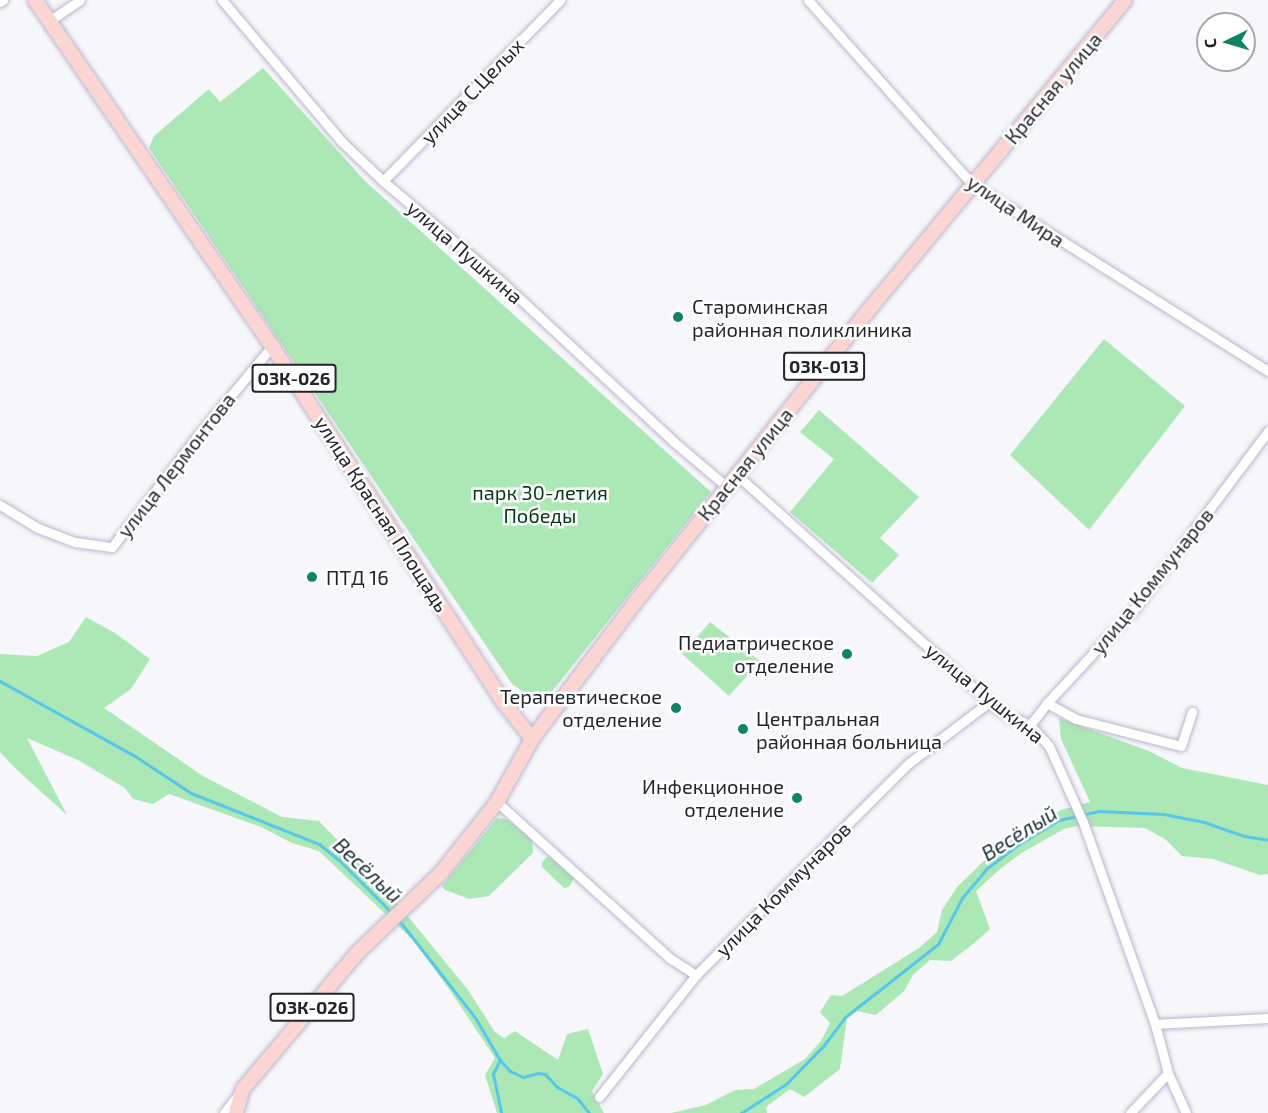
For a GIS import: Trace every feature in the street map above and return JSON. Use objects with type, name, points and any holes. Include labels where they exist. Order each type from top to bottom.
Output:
[{"type":"main road","name":"улица Красная Площадь","points":[[35,0],[272,346],[504,703],[532,739]]},
{"type":"main road","name":"Красная улица","points":[[532,739],[727,487],[972,184],[1125,0]]},
{"type":"main road","name":"03К-026","points":[[236,1113],[243,1089],[357,953],[441,873],[497,802],[532,739]]},
{"type":"street","points":[[49,21],[80,0]]},
{"type":"street","name":"улица Пушкина","points":[[222,0],[342,142],[383,182],[503,283],[674,442],[727,487]]},
{"type":"street","name":"улица С.Целых","points":[[383,182],[560,0]]},
{"type":"street","name":"улица Мира","points":[[808,0],[972,184],[1268,371]]},
{"type":"street","name":"улица Лермонтова","points":[[0,505],[18,517],[75,542],[112,547],[199,434],[272,346]]},
{"type":"street","name":"улица Коммунаров","points":[[1030,724],[1136,607],[1268,431]]},
{"type":"street","name":"улица Пушкина","points":[[737,475],[989,702],[1008,716],[1030,724],[1049,746],[1079,810],[1155,1024],[1168,1073],[1186,1113]]},
{"type":"street","name":"улица Коммунаров","points":[[598,1097],[696,975],[909,763],[989,702]]},
{"type":"street","name":"улица Пушкина","points":[[1047,703],[1076,719],[1181,746],[1192,712]]},
{"type":"street","points":[[497,802],[671,959],[696,975]]},
{"type":"street","points":[[1155,1024],[1268,1018]]},
{"type":"street","points":[[1130,1113],[1168,1073]]},
{"type":"street","points":[[224,1113],[243,1089]]},
{"type":"green space","name":"парк 30-летия Победы","points":[[263,68],[365,181],[711,492],[550,694],[531,697],[512,684],[149,148],[154,136],[209,89],[220,102]]},
{"type":"green space","points":[[1104,339],[1185,406],[1089,530],[1010,455]]},
{"type":"green space","points":[[819,410],[919,497],[880,538],[899,555],[872,583],[790,512],[834,459],[800,432]]},
{"type":"green space","points":[[86,617],[115,633],[150,659],[131,689],[104,708],[203,776],[282,817],[319,821],[393,898],[468,990],[495,1032],[504,1038],[515,1031],[558,1060],[567,1034],[588,1029],[603,1074],[592,1091],[604,1113],[497,1113],[485,1075],[495,1058],[449,989],[413,940],[319,851],[292,843],[261,827],[169,794],[153,804],[133,799],[125,788],[78,760],[27,738],[67,815],[16,769],[0,752],[0,654],[37,656],[69,642]]},
{"type":"green space","points":[[710,622],[760,661],[729,696],[682,654]]},
{"type":"green space","points":[[1059,718],[1149,751],[1182,768],[1268,785],[1268,874],[1260,875],[1213,859],[1182,856],[1165,839],[1145,828],[1077,826],[1064,829],[1023,852],[976,891],[990,929],[973,944],[951,961],[930,960],[913,975],[904,991],[876,1015],[857,1011],[847,1018],[840,1069],[804,1097],[790,1089],[766,1107],[767,1113],[671,1113],[706,1105],[735,1090],[754,1089],[805,1059],[821,1041],[830,1023],[820,1012],[831,995],[842,996],[919,948],[937,932],[942,910],[957,887],[988,857],[1025,830],[1061,810],[1090,802],[1061,739]]},
{"type":"green space","points":[[497,818],[506,819],[532,839],[533,853],[489,896],[469,899],[445,890],[442,886]]},
{"type":"green space","points":[[547,857],[552,857],[574,878],[569,887],[564,888],[542,867],[542,862]]},
{"type":"waterway","name":"Весёлый","points":[[0,681],[135,756],[191,793],[319,844],[340,861],[393,914]]},
{"type":"waterway","name":"Весёлый","points":[[741,1113],[786,1084],[824,1045],[844,1018],[938,944],[962,898],[986,869],[1019,844],[1059,820],[1099,811],[1163,814],[1204,822],[1244,836],[1268,840]]},
{"type":"waterway","name":"Весёлый","points":[[398,919],[476,1019],[500,1060],[510,1071],[523,1077],[538,1073],[545,1074],[557,1087],[577,1098],[589,1113]]},
{"type":"waterway","points":[[500,1060],[493,1074],[501,1113]]},
{"type":"place","name":"Староминская районная поликлиника","points":[[678,317]]},
{"type":"place","name":"ПТД 16","points":[[312,577]]},
{"type":"place","name":"Педиатрическое отделение","points":[[847,654]]},
{"type":"place","name":"Терапевтическое отделение","points":[[676,708]]},
{"type":"place","name":"Центральная районная больница","points":[[743,729]]},
{"type":"place","name":"Инфекционное отделение","points":[[797,798]]}]
